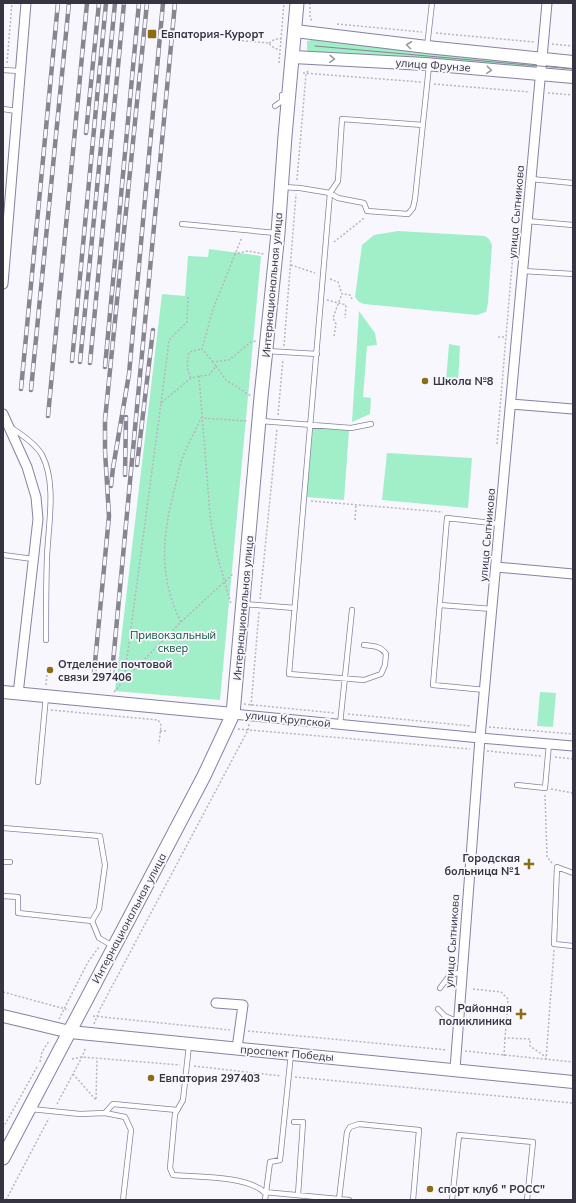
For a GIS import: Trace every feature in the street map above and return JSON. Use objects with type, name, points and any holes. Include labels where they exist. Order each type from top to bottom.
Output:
[{"type":"main road","name":"Интернациональная улица","points":[[3,1158],[204,776],[234,709],[238,607],[254,421],[266,350],[278,233],[290,57],[295,38],[296,5]]},
{"type":"street","points":[[3,284],[4,253],[26,3]]},
{"type":"street","name":"улица Сытникова","points":[[455,1069],[481,726],[547,3]]},
{"type":"street","name":"улица Фрунзе","points":[[295,38],[427,47],[573,62]]},
{"type":"street","name":"улица Фрунзе","points":[[290,57],[430,64],[573,77]]},
{"type":"street","points":[[511,404],[573,409]]},
{"type":"street","points":[[3,414],[27,467],[36,497],[38,519],[18,694]]},
{"type":"street","points":[[496,567],[573,574]]},
{"type":"street","name":"улица Крупской","points":[[3,692],[18,694],[46,692],[234,709],[340,724],[573,746]]},
{"type":"street","points":[[216,1003],[243,1005],[237,1048]]},
{"type":"street","name":"проспект Победы","points":[[3,1016],[70,1032],[455,1069],[573,1082]]},
{"type":"lane","points":[[427,47],[432,3]]},
{"type":"lane","points":[[281,187],[300,188],[330,193],[338,198],[364,203],[367,211],[408,214],[413,208],[430,64]]},
{"type":"lane","points":[[4,70],[20,71]]},
{"type":"lane","points":[[275,106],[282,101],[283,87]]},
{"type":"lane","points":[[3,109],[17,111]]},
{"type":"lane","points":[[364,645],[376,646],[383,650],[386,654],[385,665],[381,674],[364,680],[289,674],[330,193],[338,181],[342,119],[423,125]]},
{"type":"lane","points":[[531,179],[573,183]]},
{"type":"lane","points":[[527,221],[573,225]]},
{"type":"lane","points":[[182,224],[278,233]]},
{"type":"lane","points":[[523,271],[573,274]]},
{"type":"lane","points":[[266,350],[317,354]]},
{"type":"lane","points":[[254,421],[351,428],[371,424]]},
{"type":"lane","points":[[8,425],[27,439],[42,455],[50,478],[50,513],[45,598],[46,640]]},
{"type":"lane","points":[[485,690],[433,685],[447,518],[500,524]]},
{"type":"lane","points":[[3,555],[33,559]]},
{"type":"lane","points":[[440,605],[492,609]]},
{"type":"lane","points":[[238,607],[294,608]]},
{"type":"lane","points":[[340,724],[352,610]]},
{"type":"lane","points":[[38,782],[46,692]]},
{"type":"lane","points":[[517,785],[545,788],[548,744]]},
{"type":"lane","points":[[3,828],[100,836],[105,865],[99,909],[92,921]]},
{"type":"lane","points":[[3,862],[10,862]]},
{"type":"lane","points":[[573,873],[557,867],[554,944],[573,946]]},
{"type":"lane","points":[[3,896],[18,897],[18,913],[92,921]]},
{"type":"lane","points":[[92,921],[99,938],[114,947]]},
{"type":"lane","points":[[440,988],[450,975],[462,972]]},
{"type":"lane","points":[[438,1009],[445,1016],[458,1022]]},
{"type":"lane","points":[[190,1044],[183,1100],[175,1114],[170,1168],[173,1175],[238,1180],[258,1187],[264,1192],[350,1200]]},
{"type":"lane","points":[[265,1200],[270,1162],[280,1160],[291,1053]]},
{"type":"lane","points":[[105,1113],[113,1104],[177,1110]]},
{"type":"lane","points":[[30,1109],[80,1114],[105,1113],[125,1118],[130,1130],[123,1200]]},
{"type":"lane","points":[[294,1122],[303,1122],[298,1195]]},
{"type":"lane","points":[[339,1199],[347,1132],[350,1127],[359,1124],[419,1130],[413,1200]]},
{"type":"lane","points":[[452,1200],[459,1135],[533,1142],[527,1200]]},
{"type":"path","points":[[4,70],[12,3]]},
{"type":"path","points":[[307,20],[314,22]]},
{"type":"path","points":[[333,24],[573,46]]},
{"type":"path","points":[[269,43],[275,39],[281,39]]},
{"type":"path","points":[[234,40],[269,43],[271,46],[280,50]]},
{"type":"path","points":[[326,248],[363,219],[367,211]]},
{"type":"path","points":[[496,446],[515,229]]},
{"type":"path","points":[[202,349],[213,309],[245,230]]},
{"type":"path","points":[[234,254],[248,251],[264,254]]},
{"type":"path","points":[[334,336],[336,324],[333,318],[342,294]]},
{"type":"path","points":[[124,680],[169,340],[186,322],[188,297]]},
{"type":"path","points":[[322,298],[338,304],[346,305],[345,318]]},
{"type":"path","points":[[498,337],[506,337]]},
{"type":"path","points":[[213,362],[229,360],[251,342],[256,341]]},
{"type":"path","points":[[202,349],[226,380],[250,396]]},
{"type":"path","points":[[191,378],[187,370],[186,363],[189,352],[202,349]]},
{"type":"path","points":[[161,403],[191,378],[209,375],[216,366]]},
{"type":"path","points":[[198,376],[210,515],[216,551],[224,582],[238,607]]},
{"type":"path","points":[[201,418],[254,421]]},
{"type":"path","points":[[181,622],[173,605],[167,586],[164,543],[168,516],[181,462],[201,418]]},
{"type":"path","points":[[304,500],[443,512]]},
{"type":"path","points":[[355,520],[356,505]]},
{"type":"path","points":[[113,694],[124,680],[181,622],[236,572]]},
{"type":"path","points":[[46,692],[47,674]]},
{"type":"path","points":[[234,709],[251,704],[341,714],[573,734]]},
{"type":"path","points":[[45,710],[155,720],[160,722],[159,744]]},
{"type":"path","points":[[226,728],[573,759]]},
{"type":"path","points":[[160,731],[168,731]]},
{"type":"path","points":[[557,867],[547,857],[545,788],[573,793]]},
{"type":"path","points":[[546,1058],[554,944]]},
{"type":"path","points":[[59,1020],[88,962],[97,950]]},
{"type":"path","points":[[473,989],[501,992],[508,999],[504,1056]]},
{"type":"path","points":[[3,992],[72,1011]]},
{"type":"path","points":[[93,1016],[232,1030]]},
{"type":"path","points":[[248,1031],[456,1050],[504,1056],[546,1058],[573,1062]]},
{"type":"path","points":[[506,1038],[530,1039],[530,1046],[546,1058]]},
{"type":"path","points":[[3,1128],[40,1061],[42,1052],[49,1041]]},
{"type":"path","points":[[6,1200],[86,1047]]},
{"type":"path","points":[[72,1059],[82,1057],[187,1065],[573,1103]]},
{"type":"path","points":[[73,1074],[96,1100],[97,1058]]},
{"type":"green space","points":[[316,39],[535,63],[535,69],[308,53],[307,41]]},
{"type":"green space","points":[[398,231],[485,236],[489,239],[492,245],[486,312],[477,315],[364,304],[359,302],[355,297],[362,245],[374,235]]},
{"type":"green space","name":"Привокзальный сквер","points":[[209,249],[261,256],[220,700],[115,691],[162,294],[185,296],[188,256],[208,257]]},
{"type":"green space","points":[[359,311],[375,333],[377,345],[367,346],[363,397],[371,398],[370,414],[352,422]]},
{"type":"green space","points":[[449,344],[460,346],[458,382],[446,381]]},
{"type":"green space","points":[[313,428],[349,430],[344,500],[306,497]]},
{"type":"green space","points":[[387,453],[472,458],[468,508],[382,500]]},
{"type":"green space","points":[[540,692],[556,693],[553,727],[537,726]]},
{"type":"tram line","points":[[315,46],[573,69]]},
{"type":"railway","points":[[21,389],[58,3]]},
{"type":"railway","points":[[31,390],[69,3]]},
{"type":"railway","points":[[48,416],[87,3]]},
{"type":"railway","points":[[86,133],[99,3]]},
{"type":"railway","points":[[72,361],[106,3]]},
{"type":"railway","points":[[80,362],[115,3]]},
{"type":"railway","points":[[90,363],[124,3]]},
{"type":"railway","points":[[105,367],[139,3]]},
{"type":"railway","points":[[94,673],[109,516],[105,451],[105,420],[147,3]]},
{"type":"railway","points":[[111,486],[129,374],[163,3]]},
{"type":"railway","points":[[112,673],[175,3]]},
{"type":"railway","points":[[137,465],[153,330]]},
{"type":"railway","points":[[125,475],[126,417]]},
{"type":"place","name":"Евпатория-Курорт","points":[[152,34]]},
{"type":"place","name":"Школа №8","points":[[425,381]]},
{"type":"place","name":"Отделение почтовой связи 297406","points":[[50,670]]},
{"type":"place","name":"Городская больница №1","points":[[529,864]]},
{"type":"place","name":"Районная поликлиника","points":[[521,1014]]},
{"type":"place","name":"Евпатория 297403","points":[[151,1078]]},
{"type":"place","name":"спорт клуб \" РОСС\"","points":[[430,1189]]}]
